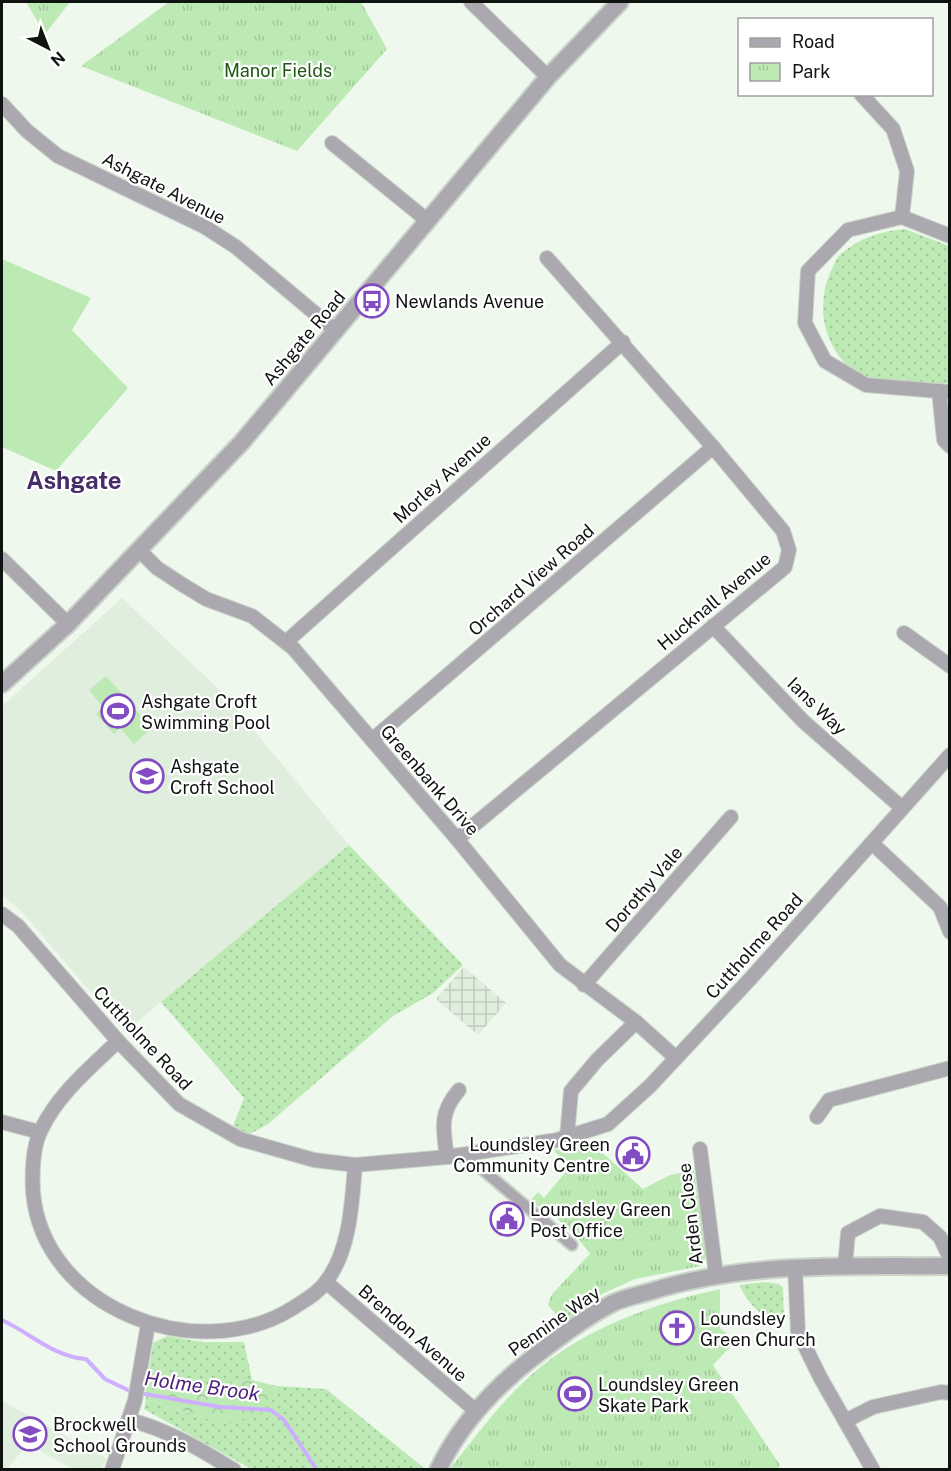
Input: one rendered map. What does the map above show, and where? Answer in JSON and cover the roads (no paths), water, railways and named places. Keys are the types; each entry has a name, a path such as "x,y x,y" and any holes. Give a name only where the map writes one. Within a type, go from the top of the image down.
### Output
{"street":[{"path":"471,2 548,77"},
{"name":"Ashgate Road","path":"2,684 68,624 242,442 548,77 620,2"},
{"path":"863,96 893,129 907,171 902,216"},
{"name":"Ashgate Avenue","path":"2,104 27,131 58,156 205,226 236,247 336,331"},
{"path":"332,143 428,220"},
{"path":"950,236 902,216 849,230 808,271 805,323 825,361 866,385 944,392 942,431 944,440 950,446"},
{"name":"Hucknall Avenue","path":"457,839 785,567 789,550 783,531 713,447 547,258"},
{"name":"Morley Avenue","path":"286,642 622,342"},
{"name":"Orchard View Road","path":"372,740 713,447"},
{"name":"Greenbank Drive","path":"139,550 157,568 183,585 206,599 252,616 286,642 457,839 560,965 636,1022 676,1058"},
{"path":"2,559 68,624"},
{"name":"Ians Way","path":"713,626 803,721 901,807"},
{"path":"904,633 950,666"},
{"name":"Cuttholme Road","path":"2,914 18,926 118,1041 179,1104 240,1139 314,1160 355,1165 447,1157 567,1137 608,1124 650,1086 950,755"},
{"name":"Dorothy Vale","path":"584,985 731,817"},
{"path":"872,843 940,906 950,932"},
{"path":"567,1137 571,1092 597,1060 636,1022"},
{"path":"118,1041 57,1101 39,1132 32,1170 34,1203 42,1232 59,1264 104,1304 148,1324 234,1332 275,1319 314,1294 326,1282 339,1256 352,1209 355,1165"},
{"path":"817,1117 829,1100 950,1068"},
{"path":"447,1157 443,1127 447,1104 459,1090"},
{"path":"2,1122 39,1132"},
{"name":"Arden Close","path":"700,1149 716,1275"},
{"path":"465,1154 572,1245"},
{"path":"845,1267 848,1233 880,1216 923,1222 940,1238 950,1258"},
{"name":"Pennine Way","path":"438,1470 476,1411 510,1376 559,1337 615,1302 716,1275 795,1267 950,1266"},
{"path":"795,1267 798,1332 873,1470"},
{"name":"Brendon Avenue","path":"326,1282 476,1411"},
{"path":"112,1470 130,1420 148,1324"},
{"path":"845,1420 873,1407 940,1392 950,1393"},
{"path":"130,1420 153,1426 188,1442 234,1470"}],"waterway":[{"name":"Holme Brook","path":"2,1320 63,1354 86,1359 105,1379 132,1392"},
{"name":"Holme Brook","path":"139,1393 220,1407 271,1410 284,1420 317,1470"}],"place":[{"name":"Newlands Avenue","path":"372,301"},
{"name":"Ashgate Croft Swimming Pool","path":"118,711"},
{"name":"Ashgate Croft School","path":"147,776"},
{"name":"Loundsley Green Community Centre","path":"633,1154"},
{"name":"Loundsley Green Post Office","path":"507,1219"},
{"name":"Loundsley Green Church","path":"677,1328"},
{"name":"Loundsley Green Skate Park","path":"575,1394"},
{"name":"Brockwell School Grounds","path":"30,1434"}],"district":[{"name":"Ashgate","path":"74,480"}],"park label":[{"name":"Manor Fields","path":"278,70"}]}
